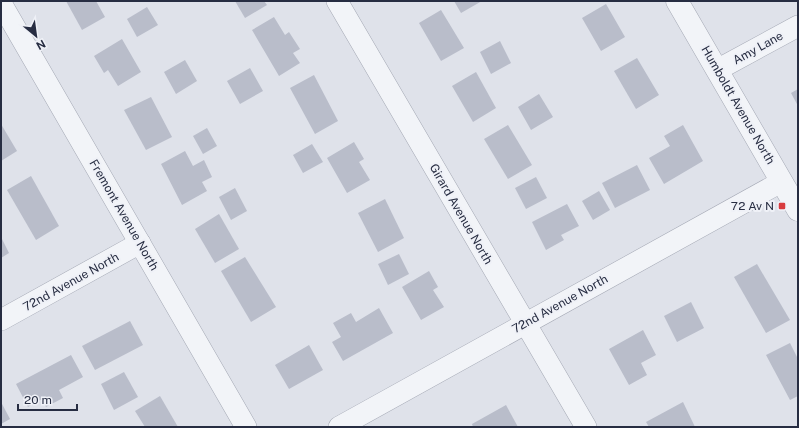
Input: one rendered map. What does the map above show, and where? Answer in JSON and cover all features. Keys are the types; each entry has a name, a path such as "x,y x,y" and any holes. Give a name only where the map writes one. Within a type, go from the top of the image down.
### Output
{"street":[{"name":"Girard Avenue North","path":"337,1 586,427"},
{"name":"Humboldt Avenue North","path":"677,1 798,210"},
{"name":"Fremont Avenue North","path":"1,3 246,427"},
{"name":"Amy Lane","path":"717,70 798,26"},
{"name":"72nd Avenue North","path":"339,427 781,182"},
{"name":"72nd Avenue North","path":"1,320 140,243"}],"building":[{"path":"66,1 96,1 105,17 82,30"},
{"path":"235,1 264,1 267,5 245,18"},
{"path":"454,1 482,1 461,13"},
{"path":"606,4 625,37 601,51 582,18"},
{"path":"147,7 158,25 137,37 127,19"},
{"path":"441,10 464,48 441,61 419,23"},
{"path":"274,17 285,35 289,32 300,49 293,53 300,63 279,76 252,30"},
{"path":"122,39 141,72 118,86 108,70 104,73 94,56"},
{"path":"500,41 511,63 491,74 480,52"},
{"path":"637,58 659,95 636,109 614,71"},
{"path":"185,60 197,81 176,94 164,72"},
{"path":"250,68 263,91 240,104 227,81"},
{"path":"476,72 496,108 473,122 452,86"},
{"path":"314,75 338,121 315,134 290,88"},
{"path":"798,89 798,106 791,93"},
{"path":"539,94 553,117 531,130 518,107"},
{"path":"151,97 172,137 146,150 124,110"},
{"path":"1,124 17,151 1,161"},
{"path":"508,125 532,165 508,179 484,139"},
{"path":"683,125 703,161 664,184 649,158 670,146 664,136"},
{"path":"207,128 217,146 203,154 193,136"},
{"path":"354,142 364,159 359,162 370,180 347,193 327,158"},
{"path":"312,144 323,162 303,173 293,155"},
{"path":"185,151 193,166 204,160 212,177 202,182 207,191 182,205 161,164"},
{"path":"637,165 650,190 615,208 602,183"},
{"path":"31,176 59,226 36,240 7,190"},
{"path":"536,177 547,198 526,209 515,188"},
{"path":"235,188 247,211 231,220 219,197"},
{"path":"599,191 610,210 593,220 582,201"},
{"path":"385,199 404,238 378,252 358,213"},
{"path":"567,204 579,226 561,235 564,240 546,250 532,222"},
{"path":"219,214 239,249 215,263 195,229"},
{"path":"1,237 9,253 1,258"},
{"path":"399,254 409,274 388,285 378,264"},
{"path":"245,257 276,307 251,322 221,271"},
{"path":"757,264 790,320 766,333 734,277"},
{"path":"429,271 438,287 433,290 444,307 421,320 402,287"},
{"path":"691,302 704,328 677,342 664,316"},
{"path":"379,308 393,333 343,361 332,342 341,337 333,323 351,313 356,322"},
{"path":"130,321 143,345 95,370 82,346"},
{"path":"643,330 656,355 641,363 647,375 629,385 609,349"},
{"path":"790,343 798,359 798,396 790,400 766,355"},
{"path":"309,345 323,370 289,389 275,365"},
{"path":"71,355 83,377 59,390 63,398 46,407 42,399 28,407 16,384"},
{"path":"124,372 138,397 114,410 101,384"},
{"path":"160,396 178,427 145,427 135,411"},
{"path":"1,402 10,419 1,424"},
{"path":"683,402 695,427 649,427 646,422"},
{"path":"506,405 518,427 473,427 472,424"}],"place":[{"name":"72 Av N","path":"782,206"}]}
